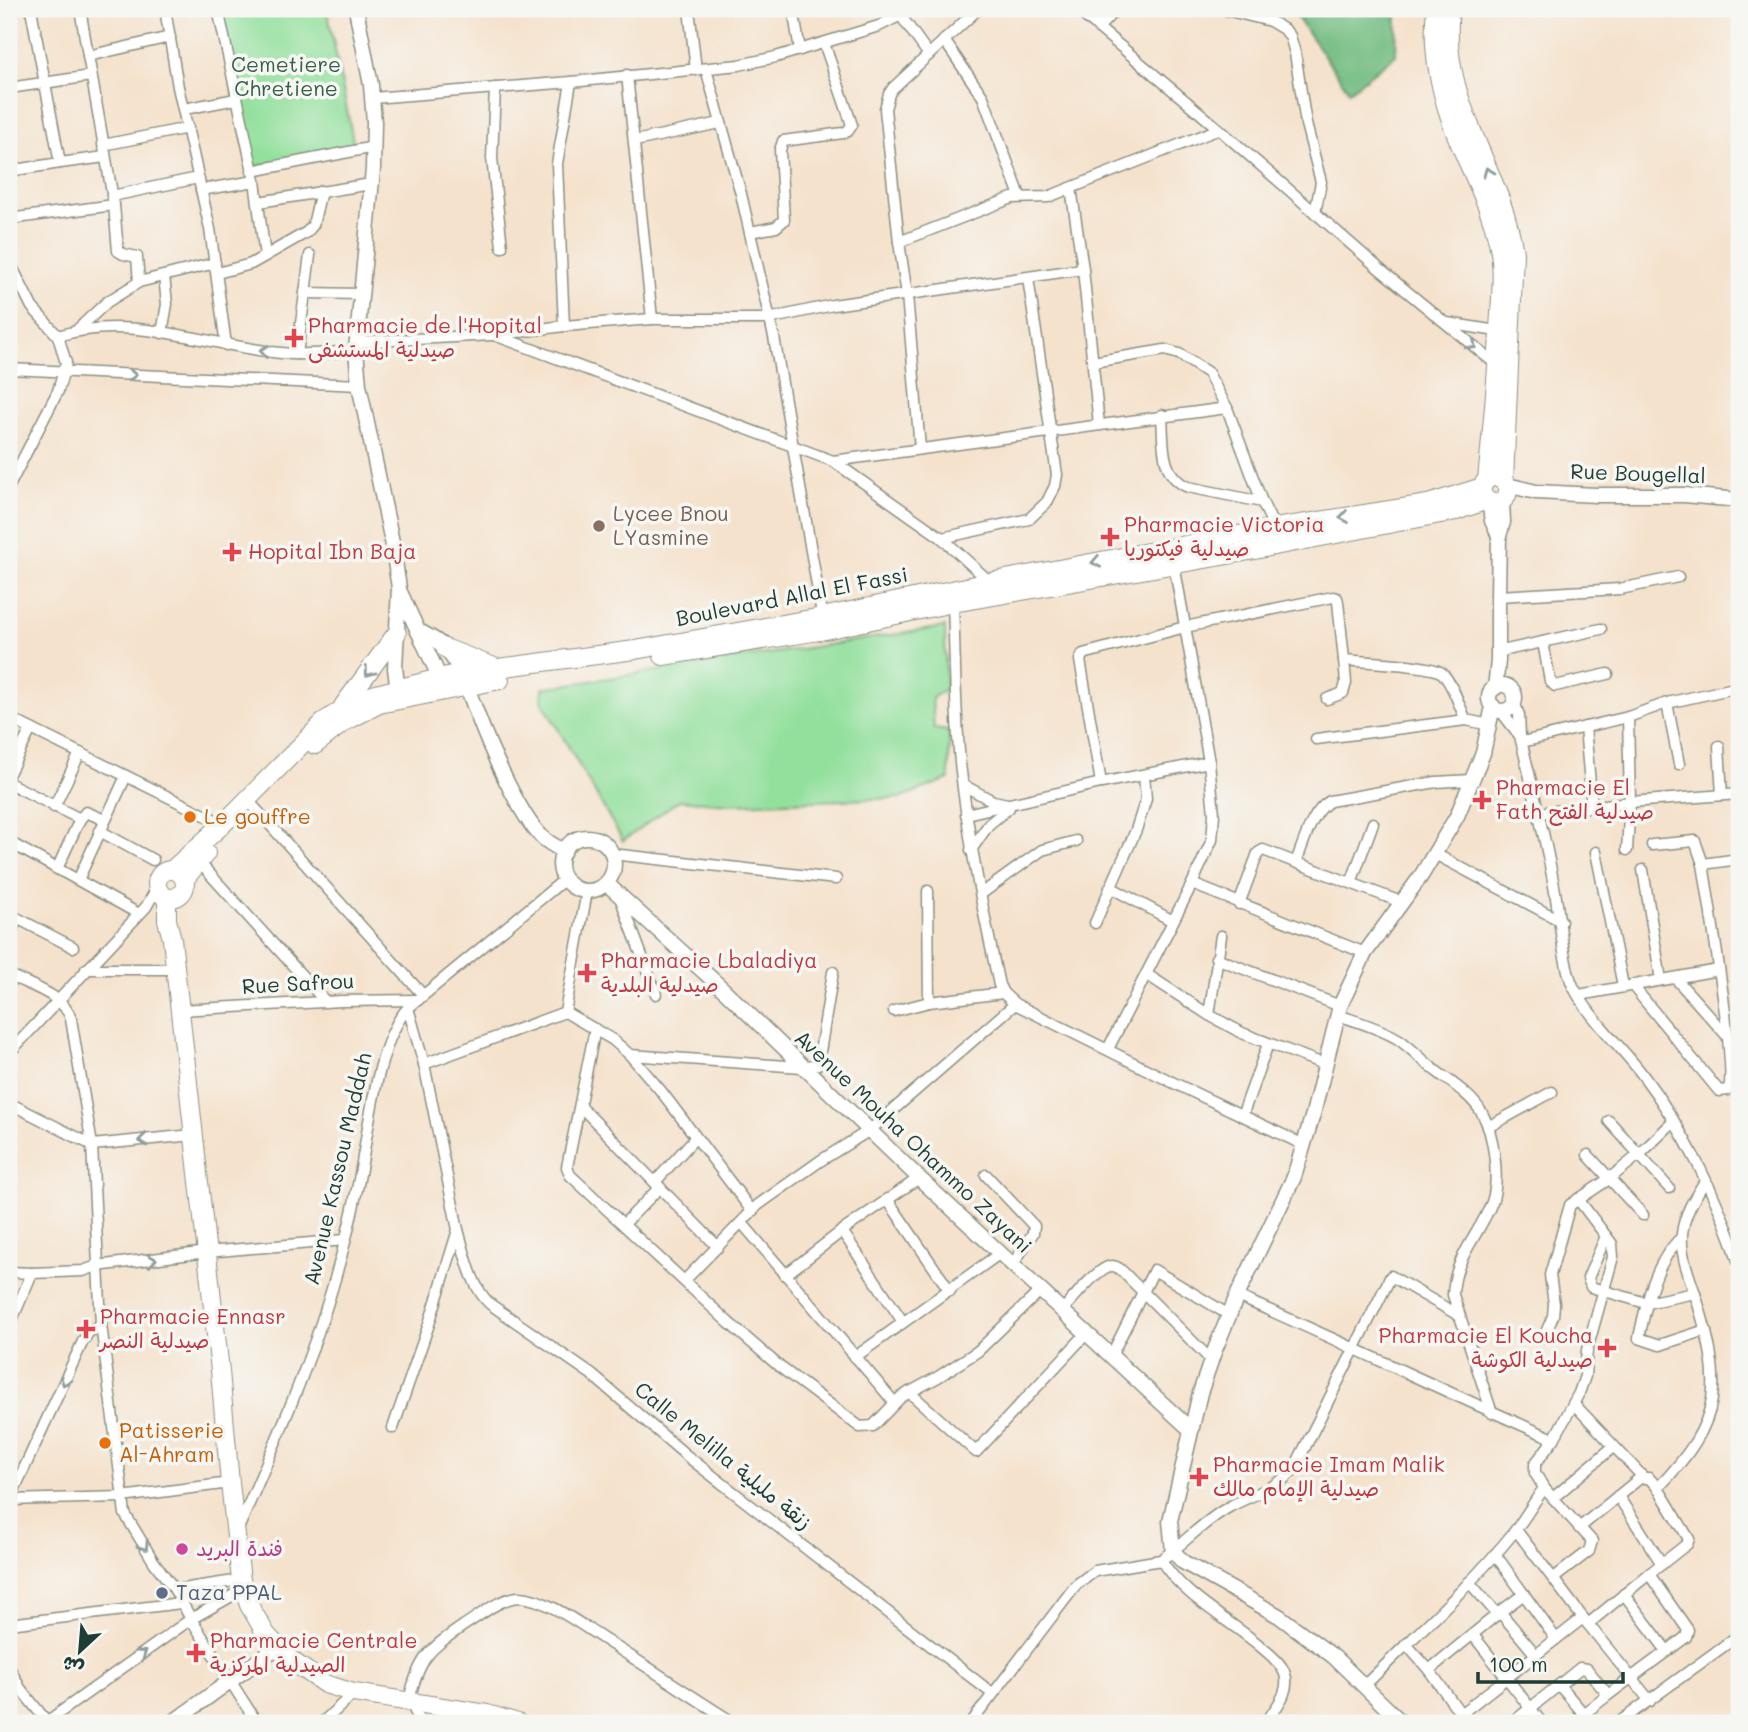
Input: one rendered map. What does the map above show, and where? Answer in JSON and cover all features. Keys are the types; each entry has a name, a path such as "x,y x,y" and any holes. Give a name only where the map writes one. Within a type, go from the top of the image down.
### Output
{"main road":[{"path":"1436,9 1434,38 1441,86 1499,245 1505,333 1498,366 1495,492"},
{"path":"1450,9 1448,41 1454,82 1493,183 1512,245 1514,263 1505,333 1495,492"},
{"name":"Boulevard Allal El Fassi","path":"170,888 223,824 320,726 340,710 365,697 398,694 463,679 718,649 824,623 997,588 1278,536 1495,492"},
{"name":"Boulevard Allal El Fassi","path":"463,679 498,668 954,603 997,588 1174,564 1278,536"},
{"path":"340,710 397,633"},
{"path":"445,648 498,668"},
{"name":"Boulevard Allal El Fassi","path":"170,888 310,749 344,723 398,694"},
{"path":"170,888 167,920 172,939 180,1010 230,1483 243,1584 257,1620 293,1663 332,1686 354,1693 487,1714 518,1723"}],"street":[{"path":"31,9 60,163"},
{"path":"80,9 113,200 118,251 137,257 139,282"},
{"path":"165,9 216,268 226,345"},
{"path":"219,9 259,202 265,256"},
{"path":"356,9 373,98 374,147 356,346 359,385 399,588 398,694"},
{"path":"689,9 701,69 720,123 750,232 794,447 824,623"},
{"path":"793,9 800,50"},
{"path":"373,98 571,82 758,62 879,26 898,13 913,9"},
{"path":"920,449 886,101 893,88 978,9"},
{"path":"1076,9 1382,271 1498,366"},
{"path":"1098,28 1116,9"},
{"path":"1222,9 1269,21 1290,37 1306,124 1321,182 1315,213"},
{"path":"898,13 929,55"},
{"path":"88,56 170,37"},
{"path":"944,40 983,97 1020,196"},
{"path":"750,232 776,227 784,220 780,150 783,141 845,132 852,125 824,43"},
{"path":"627,75 652,319"},
{"path":"9,88 91,76"},
{"path":"564,326 557,164 571,82"},
{"path":"495,88 492,158 502,247"},
{"path":"184,109 236,99"},
{"path":"635,141 720,123"},
{"path":"9,171 60,163 188,128"},
{"path":"899,243 1020,196 1043,198 1072,188 1219,129"},
{"path":"201,190 374,147"},
{"path":"9,219 113,200 198,178"},
{"path":"259,202 371,184"},
{"path":"1072,188 1099,425"},
{"path":"76,331 107,302 139,282 216,268 246,266 265,256 310,230 321,191"},
{"path":"297,354 310,255"},
{"path":"9,261 32,307 58,336 66,363 58,391 9,486"},
{"path":"58,336 76,331 128,329 297,354 356,346 652,319 768,319 833,305 1083,269"},
{"path":"162,333 167,304 163,276"},
{"path":"942,538 1029,519 1047,502 1055,486 1057,474 1028,278"},
{"path":"305,293 361,294"},
{"path":"1447,323 1505,333"},
{"path":"493,335 833,461 942,538 997,588"},
{"path":"1093,362 1165,350 1208,373 1227,408 1262,502 1278,536"},
{"path":"9,369 359,385"},
{"path":"833,461 1227,408"},
{"path":"1161,415 1167,465 1170,475 1177,482 1262,502"},
{"path":"1495,492 1492,521 1499,536 1498,657 1504,669 1502,687"},
{"name":"Rue Bougellal","path":"1495,492 1684,495 1739,500"},
{"path":"1108,1049 1212,840 1214,814 1209,762 1174,564"},
{"path":"1498,596 1620,589 1678,577"},
{"path":"399,588 443,683"},
{"path":"1101,783 1081,656 1083,654 1185,627 1337,598 1346,683 1343,694 1327,699"},
{"path":"954,603 957,721 962,785 971,849 999,985 1003,993 1015,1004 1304,1145"},
{"path":"417,629 445,648 463,679 490,745 517,798 536,830 564,851"},
{"path":"1498,657 1543,642 1601,629"},
{"path":"1543,642 1550,681 1555,686 1608,674"},
{"path":"1344,660 1439,671 1454,693 1466,720"},
{"path":"1502,687 1514,694 1519,715 1521,739 1539,813 1572,982 1578,995 1644,1076 1673,1122 1705,1181 1739,1263"},
{"path":"1502,687 1490,694 1496,708 1521,739"},
{"path":"1521,739 1628,717 1667,703 1739,687"},
{"path":"1496,708 1509,709 1514,702"},
{"path":"1667,703 1679,764"},
{"path":"1402,1723 1334,1657 1279,1616 1194,1569 1173,1551 1170,1521 1191,1430 1212,1360 1237,1296 1294,1177 1339,1010 1365,953 1435,854 1457,816 1483,753 1496,708"},
{"path":"1627,850 1630,802 1628,717"},
{"path":"9,718 223,824"},
{"path":"1316,738 1466,720 1490,725"},
{"path":"1585,727 1592,807"},
{"path":"9,773 31,729"},
{"path":"1720,746 1721,795"},
{"path":"54,807 80,753"},
{"path":"966,814 1209,762"},
{"path":"1095,923 1136,830 1146,799 1144,775"},
{"path":"78,880 126,776"},
{"path":"1296,862 1315,817 1322,806 1330,801 1436,782 1472,780"},
{"path":"9,783 80,819"},
{"path":"962,785 993,801 1014,805"},
{"path":"1539,813 1630,802 1739,794"},
{"path":"971,849 989,824 1014,805"},
{"path":"254,807 421,998"},
{"path":"57,869 80,819 88,812 102,825 153,860"},
{"path":"1351,883 1373,823"},
{"path":"585,837 602,841 612,853 614,869 606,883 599,888 587,891 576,888 565,879 561,865 564,851 577,839 585,837"},
{"path":"981,894 1042,850 1076,841"},
{"path":"1596,852 1627,985 1719,1091 1726,1091 1731,1086 1728,1037 1703,864 1695,841 1652,845"},
{"path":"10,847 142,910"},
{"path":"1239,904 1259,850 1401,902"},
{"path":"612,853 836,879"},
{"path":"1435,854 1561,922"},
{"path":"1703,864 1739,859"},
{"path":"198,861 325,1002"},
{"path":"1643,870 1661,980"},
{"name":"Avenue Kassou Maddah","path":"237,1531 292,1402 333,1284 358,1189 384,1053 393,1028 408,1008 565,879"},
{"name":"Avenue Mouha Ohammo Zayani","path":"606,883 725,991 999,1254 1191,1430"},
{"path":"1192,884 1365,953"},
{"path":"1110,887 1173,920"},
{"path":"11,1046 142,910 170,888"},
{"path":"565,1012 587,891"},
{"path":"928,891 929,1002"},
{"path":"620,897 656,993"},
{"path":"9,936 13,916 73,947"},
{"path":"1209,1015 1221,936"},
{"path":"1216,958 1339,1010 1398,1040 1471,1098 1482,1112 1488,1126 1495,1164 1495,1187 1492,1202 1453,1278 1453,1295 1492,1413"},
{"path":"86,969 175,969"},
{"path":"1578,995 1718,970"},
{"path":"630,1055 802,1067 818,1064 833,972"},
{"path":"1146,974 1209,1015 1268,1044 1326,1065"},
{"path":"9,975 58,1000 71,1019 92,1145 101,1324 125,1514 257,1723"},
{"path":"1676,979 1728,1037"},
{"path":"894,1012 929,1002 1003,993"},
{"name":"Rue Safrou","path":"180,1010 421,998"},
{"path":"685,1280 752,1211 820,1161 870,1130 1015,1004"},
{"name":"Calle Melilla زنقة مليلية","path":"408,1008 424,1064 458,1230 472,1275 482,1295 490,1304 591,1374 687,1456 993,1694"},
{"path":"424,1064 565,1012 613,1040 630,1055 661,1091 752,1211"},
{"path":"1726,1021 1739,1020"},
{"path":"595,1029 568,1171 729,1323 780,1367 860,1427 873,1426 894,1402 978,1351 1040,1292"},
{"path":"1242,1116 1268,1044"},
{"path":"1488,1126 1552,1092"},
{"path":"9,1103 92,1145 193,1135"},
{"path":"580,1105 718,1247"},
{"path":"1609,1121 1669,1188"},
{"path":"1544,1337 1554,1304 1550,1275 1570,1205 1609,1179 1673,1122"},
{"path":"624,1224 695,1138"},
{"path":"1588,1155 1643,1215"},
{"path":"986,1175 1034,1226 1033,1233 1012,1266"},
{"path":"785,1275 842,1231 919,1178"},
{"path":"1658,1488 1683,1462 1710,1410 1715,1385 1715,1370 1685,1261 1682,1237 1686,1216 1705,1181"},
{"path":"887,1199 950,1291"},
{"path":"1554,1578 1591,1547 1592,1541 1544,1488 1535,1473 1535,1464 1554,1439 1574,1404 1585,1376 1587,1350 1614,1256 1614,1249 1606,1236 1578,1199"},
{"path":"742,1223 894,1402"},
{"path":"393,1428 458,1230"},
{"path":"842,1231 903,1322"},
{"path":"1606,1236 1588,1278 1591,1287 1646,1303 1695,1293"},
{"path":"1682,1237 1669,1250 1646,1303 1639,1338 1660,1345 1706,1330"},
{"path":"9,1272 83,1271 97,1266 207,1252 345,1240"},
{"path":"855,1357 999,1254"},
{"path":"1062,1311 1108,1266 1119,1268 1212,1360"},
{"path":"1111,1356 1153,1271 1156,1270 1229,1315"},
{"path":"9,1327 32,1273"},
{"path":"971,1723 1076,1585 1087,1575 1106,1568 1161,1560 1194,1531 1228,1507 1282,1482 1288,1476 1302,1456 1391,1276 1458,1315"},
{"path":"1237,1296 1554,1439"},
{"path":"9,1491 15,1489 20,1479 83,1341 88,1333 101,1324"},
{"path":"909,1392 976,1452 1086,1334"},
{"path":"1406,1644 1429,1670 1456,1720 1556,1639 1624,1594 1687,1544 1689,1539 1658,1488 1613,1447 1574,1404"},
{"path":"1553,1498 1613,1447"},
{"path":"1579,1528 1643,1477"},
{"path":"9,1500 122,1497 230,1483"},
{"path":"1364,1686 1495,1554 1516,1530 1544,1488"},
{"path":"1618,1496 1662,1564"},
{"path":"1516,1530 1650,1701"},
{"path":"1495,1554 1556,1639"},
{"path":"1161,1560 1170,1576 1254,1641 1275,1659 1285,1674 1282,1700 1266,1723"},
{"path":"1559,1685 1588,1719 1608,1695 1686,1637 1687,1627 1649,1574"},
{"path":"1469,1582 1536,1655"},
{"path":"175,1590 243,1584"},
{"path":"9,1667 20,1688 47,1723 243,1584"},
{"path":"1429,1670 1524,1594"},
{"path":"1624,1594 1667,1651"},
{"path":"421,1723 409,1700 422,1660 438,1644 505,1602 520,1597 539,1601 572,1619 734,1723"},
{"path":"9,1625 181,1603"},
{"path":"1473,1634 1542,1723"},
{"path":"1618,1723 1739,1634"},
{"path":"172,1723 277,1647"},
{"path":"1513,1723 1584,1668 1608,1695"},
{"path":"322,1723 354,1693"}],"green space":[{"name":"Cemetiere Chretiene","path":"217,9 327,9 354,146 249,168"},
{"path":"1291,9 1397,9 1396,55 1349,91"},
{"path":"945,627 946,689 932,698 934,729 949,731 949,779 900,798 730,804 679,800 623,841 542,701 543,688"}],"place":[{"name":"Pharmacie de l'Hopital صيدلية المستشفى","path":"294,338"},
{"name":"Lycee Bnou LYasmine","path":"599,526"},
{"name":"Pharmacie Victoria صيدلية فيكتوريا","path":"1110,537"},
{"name":"Hopital Ibn Baja","path":"232,552"},
{"name":"Pharmacie El Fath صيدلية الفتح","path":"1482,800"},
{"name":"Le gouffre","path":"190,817"},
{"name":"Pharmacie Lbaladiya صيدلية البلدية","path":"587,973"},
{"name":"Pharmacie Ennasr صيدلية النصر","path":"86,1329"},
{"name":"Pharmacie El Koucha صيدلية الكوشة","path":"1607,1348"},
{"name":"Patisserie Al-Ahram","path":"105,1443"},
{"name":"Pharmacie Imam Malik صيدلية الإمام مالك","path":"1199,1477"},
{"name":"فندة البريد","path":"182,1549"},
{"name":"Taza PPAL","path":"162,1593"},
{"name":"Pharmacie Centrale الصيدلية المركزية","path":"196,1653"}]}
